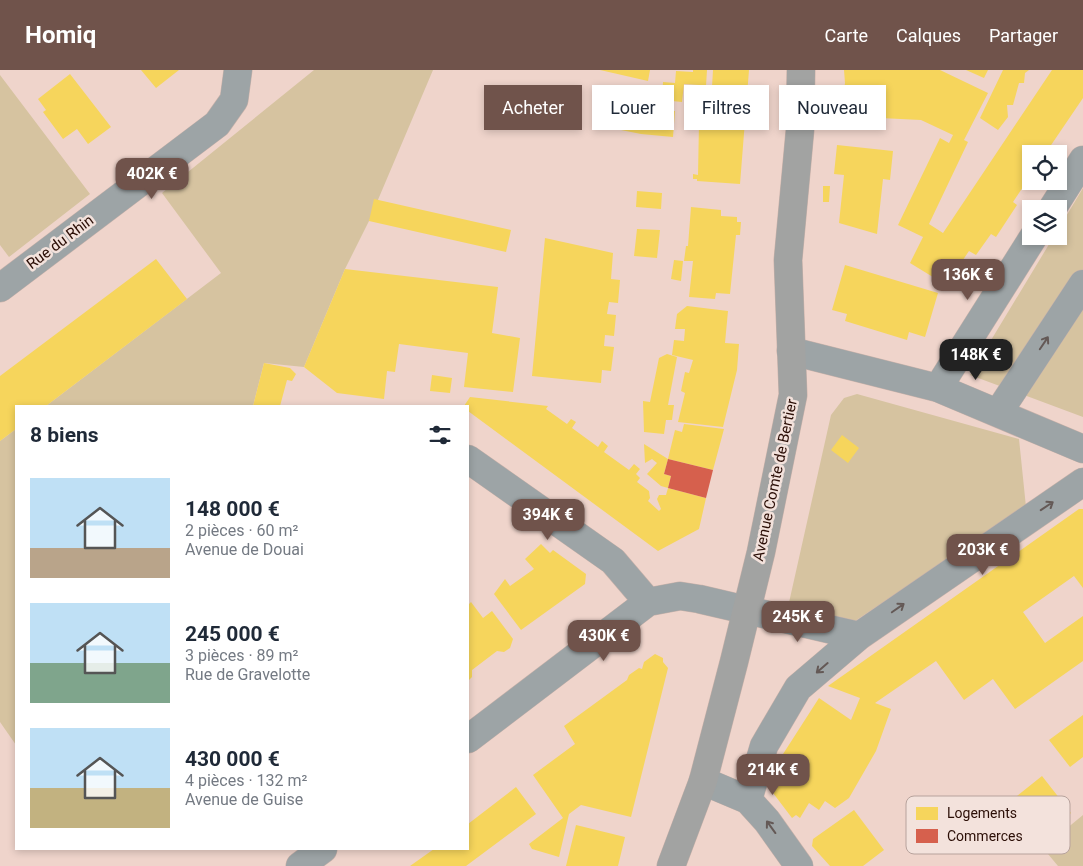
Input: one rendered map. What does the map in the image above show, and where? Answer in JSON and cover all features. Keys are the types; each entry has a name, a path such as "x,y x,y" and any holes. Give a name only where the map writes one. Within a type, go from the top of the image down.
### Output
{"main road":[{"name":"Avenue Comte de Bertier","path":"671,866 703,781 748,609 793,395 788,260 800,130 801,70"}],"street":[{"name":"Rue du Rhin","path":"0,288 217,124 234,100 238,70"},
{"path":"1058,200 1083,160"},
{"path":"938,388 1028,245"},
{"path":"998,413 1083,284"},
{"path":"791,351 938,388 1083,449"},
{"path":"469,460 613,561 648,602"},
{"path":"748,800 764,746 798,688 859,636 1083,482"},
{"path":"469,738 648,602 680,596 748,609 859,636"},
{"path":"703,781 748,800 767,821 799,866"},
{"path":"300,866 322,850"}],"shaded area":[{"path":"314,70 433,70 304,367 264,363 253,405 47,405 221,273 162,193"},
{"path":"0,75 90,194 9,257 0,245"},
{"path":"1083,188 1083,417 970,375 1049,245 1067,245 1067,215"},
{"path":"857,394 1019,439 1026,507 855,621 788,607 831,415 844,398"},
{"path":"15,430 15,744 0,722 0,441"},
{"path":"1083,815 1083,866 1058,866 1048,854 1070,854 1070,826"}],"building: Logements":[{"path":"141,70 179,70 156,88"},
{"path":"600,70 650,70 648,81"},
{"path":"693,70 707,70 706,85 684,84 682,102 674,101 674,85 663,85 663,82 675,83 676,71 693,72"},
{"path":"713,70 749,70 748,85 712,85"},
{"path":"844,70 940,70 988,93 964,140 968,142 929,224 943,233 1052,70 1083,70 1083,98 1051,145 1022,145 1022,188 1013,202 1017,205 996,237 991,234 976,255 969,251 946,285 910,263 923,237 898,225 940,138 949,143 953,135 921,120 886,118 886,85 845,85"},
{"path":"966,70 988,70 984,78"},
{"path":"1003,70 1029,70 1025,73 1024,83 1019,83 1013,105 1007,105 1008,117 998,130 980,118"},
{"path":"70,74 111,127 88,144 77,129 63,139 43,112 46,110 38,99"},
{"path":"621,130 674,130 673,137"},
{"path":"699,130 744,130 740,184 697,181 697,179 693,179 693,174 698,175"},
{"path":"837,145 893,151 890,180 883,179 877,234 839,223 844,175 834,174"},
{"path":"823,186 830,186 829,202 823,202"},
{"path":"637,191 662,193 661,209 636,207"},
{"path":"374,199 511,230 506,252 369,221"},
{"path":"691,207 721,210 721,216 737,217 737,222 741,222 740,235 736,235 730,294 716,293 715,299 689,297 693,261 684,261 686,246 688,246"},
{"path":"637,229 660,230 657,258 634,256"},
{"path":"545,238 613,253 611,279 620,280 618,303 609,302 607,314 616,315 614,336 605,335 604,346 614,347 611,371 602,370 601,383 532,376"},
{"path":"156,259 187,299 47,405 15,405 15,430 0,441 0,376"},
{"path":"674,260 683,261 681,281 671,279"},
{"path":"845,265 938,293 925,337 909,332 907,340 845,321 847,314 832,310"},
{"path":"345,269 498,287 492,333 520,338 513,392 464,387 468,353 399,344 395,372 387,371 384,399 337,393 304,367"},
{"path":"687,306 728,311 725,343 739,344 737,370 723,427 678,422 685,393 681,391 685,372 689,373 693,360 672,355 674,340 684,341 685,329 675,329 677,314"},
{"path":"667,354 677,357 668,405 674,405 672,420 666,420 664,434 644,432 643,401 650,402 659,358"},
{"path":"264,363 290,368 296,374 292,381 287,380 280,405 253,405"},
{"path":"432,375 452,378 450,393 430,391"},
{"path":"470,397 548,406 546,409 567,424 571,419 576,422 572,428 598,447 602,441 608,446 604,452 629,470 634,464 640,469 636,474 640,478 637,482 649,491 650,498 648,501 659,511 661,509 657,499 659,495 666,495 668,488 706,498 699,529 658,551 469,412 469,405 465,405"},
{"path":"684,424 724,429 713,470 668,459 675,430 682,432"},
{"path":"842,435 859,448 848,463 831,450"},
{"path":"644,444 668,459 664,474 671,476 668,488 661,486 647,474 657,463 652,459 645,463"},
{"path":"1079,509 1083,509 1083,588 1074,576 1023,612 1045,643 1083,616 1083,661 1015,709 993,679 964,700 936,661 875,703 891,709 876,751 849,798 835,808 825,801 819,810 809,803 800,818 796,815 792,818 767,785 767,779 819,698 851,720 860,698 828,686"},
{"path":"541,544 550,553 553,550 586,574 585,584 521,630 494,594 505,579 510,586 534,569 525,559"},
{"path":"471,602 483,618 492,611 513,639 510,648 504,652 497,651 472,670 472,677 469,680 469,604"},
{"path":"655,654 663,658 663,662 668,668 631,817 581,805 569,814 559,857 532,849 529,844 563,818 533,775 575,744 564,726 627,680 629,675 639,668 642,669 644,662"},
{"path":"1083,715 1083,757 1070,767 1049,740"},
{"path":"1042,776 1058,796 1017,796"},
{"path":"516,787 536,814 466,866 410,866 433,850 469,850 469,823"},
{"path":"854,810 884,850 863,866 830,866 812,846 813,839"},
{"path":"576,825 625,837 618,866 566,866"}],"building: Commerces":[{"path":"668,459 713,470 706,498 668,488 671,476 664,474"}]}
